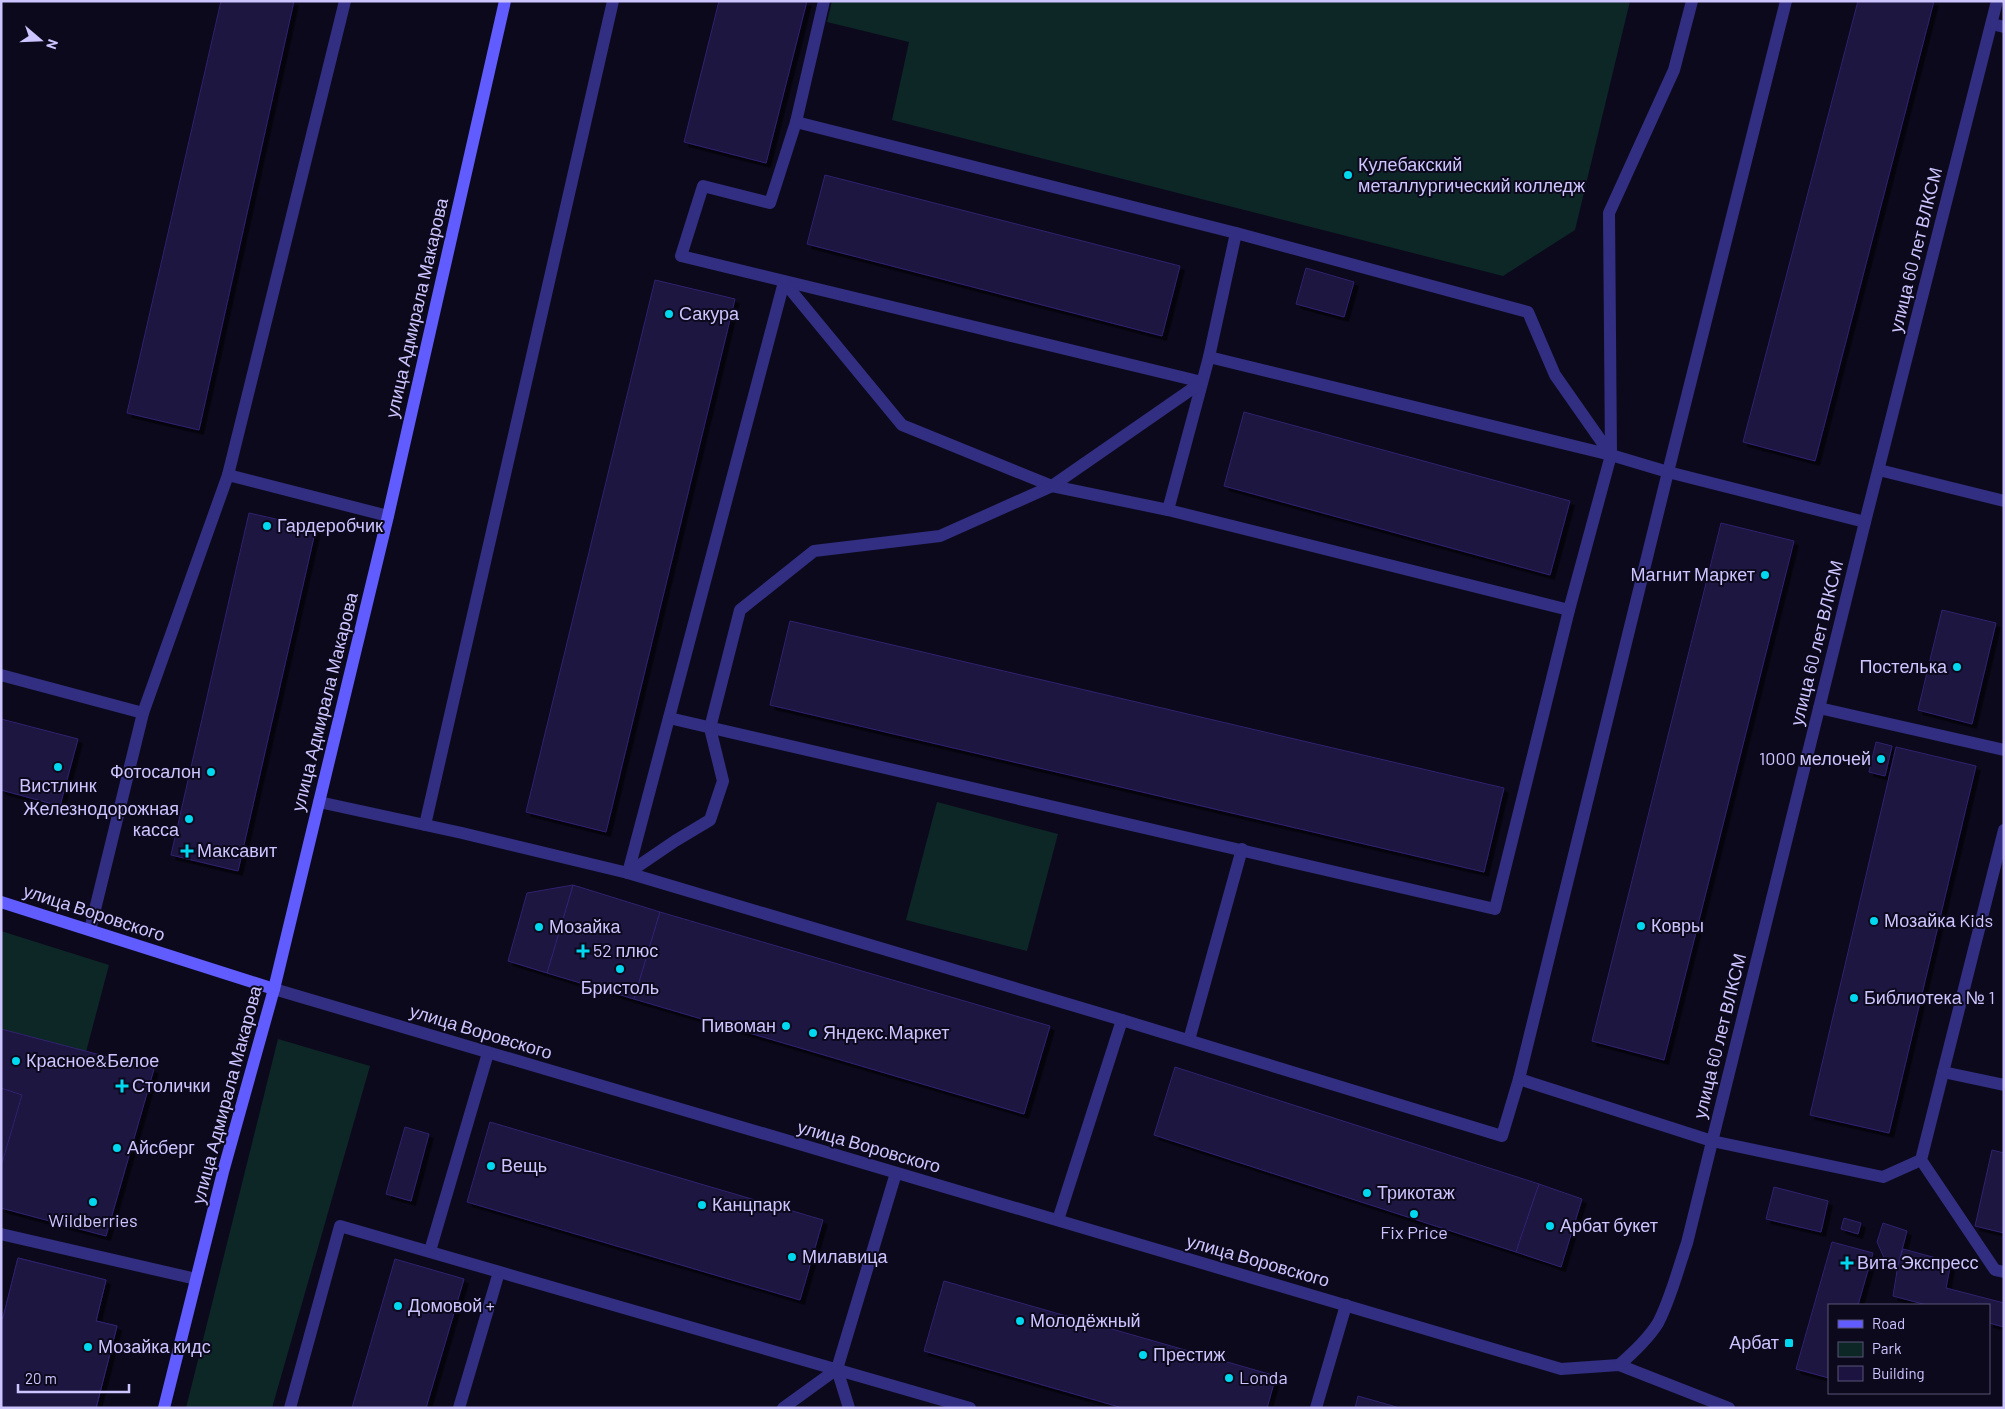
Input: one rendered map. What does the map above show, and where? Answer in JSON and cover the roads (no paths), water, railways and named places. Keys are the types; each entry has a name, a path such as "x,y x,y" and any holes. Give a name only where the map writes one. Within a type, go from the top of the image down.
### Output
{"street":[{"path":"90,930 143,713 228,476 345,1"},
{"name":"улица Адмирала Макарова","path":"164,1408 223,1172 274,989 388,516 505,1"},
{"path":"425,825 613,1"},
{"path":"824,1 796,122 770,203 703,186 681,256 1202,382"},
{"path":"669,718 1495,909 1569,610 1611,455 1609,213 1674,70 1692,1"},
{"path":"319,802 628,873 1189,1040 1502,1136 1519,1079 1786,1"},
{"name":"улица 60 лет ВЛКСМ","path":"1619,1365 1638,1348 1657,1323 1669,1296 1687,1243 1865,522 1998,25 1997,1"},
{"path":"796,122 1236,233 1528,312 1555,375 1611,455"},
{"path":"1168,510 1209,357 1236,233"},
{"path":"628,873 784,282"},
{"path":"784,282 902,425 1052,486 1168,510 1569,610"},
{"path":"1209,357 1611,455 1668,472 1865,522"},
{"path":"628,873 710,820 723,781 710,728 740,610 814,551 940,536 1052,486 1202,382"},
{"path":"1879,470 2004,501"},
{"path":"228,476 388,516"},
{"path":"1,675 143,713"},
{"path":"1819,708 2004,750"},
{"path":"2004,830 1921,1160 1995,1270 2004,1272"},
{"path":"1189,1040 1242,849"},
{"name":"улица Воровского","path":"1,902 274,989 488,1053 1561,1368 1619,1365 1729,1408"},
{"path":"1058,1220 1122,1020"},
{"path":"430,1251 488,1053"},
{"path":"1943,1072 2004,1085"},
{"path":"1519,1079 1712,1141 1883,1177 1921,1160"},
{"path":"849,1408 837,1369 896,1173"},
{"path":"290,1408 340,1226 970,1408"},
{"path":"1,1234 196,1280"},
{"path":"459,1408 499,1272"},
{"path":"1316,1408 1346,1305"},
{"path":"783,1408 837,1369"}],"place":[{"name":"Кулебакский металлургический колледж","path":"1348,175"},
{"name":"Сакура","path":"669,314"},
{"name":"Гардеробчик","path":"267,526"},
{"name":"Магнит Маркет","path":"1765,575"},
{"name":"Постелька","path":"1957,667"},
{"name":"1000 мелочей","path":"1881,759"},
{"name":"Вистлинк","path":"58,767"},
{"name":"Фотосалон","path":"211,772"},
{"name":"Железнодорожная касса","path":"189,819"},
{"name":"Максавит","path":"187,851"},
{"name":"Мозайка Kids","path":"1874,921"},
{"name":"Ковры","path":"1641,926"},
{"name":"Мозайка","path":"539,927"},
{"name":"52 плюс","path":"583,951"},
{"name":"Бристоль","path":"620,969"},
{"name":"Библиотека № 1","path":"1854,998"},
{"name":"Пивоман","path":"786,1026"},
{"name":"Яндекс.Маркет","path":"813,1033"},
{"name":"Красное&Белое","path":"16,1061"},
{"name":"Столички","path":"122,1086"},
{"name":"Айсберг","path":"117,1148"},
{"name":"Вещь","path":"491,1166"},
{"name":"Трикотаж","path":"1367,1193"},
{"name":"Wildberries","path":"93,1202"},
{"name":"Канцпарк","path":"702,1205"},
{"name":"Fix Price","path":"1414,1214"},
{"name":"Арбат букет","path":"1550,1226"},
{"name":"Милавица","path":"792,1257"},
{"name":"Вита Экспресс","path":"1847,1263"},
{"name":"Домовой +","path":"398,1306"},
{"name":"Молодёжный","path":"1020,1321"},
{"name":"Арбат","path":"1789,1343"},
{"name":"Мозайка кидс","path":"88,1347"},
{"name":"Престиж","path":"1143,1355"},
{"name":"Londa","path":"1229,1378"}]}
